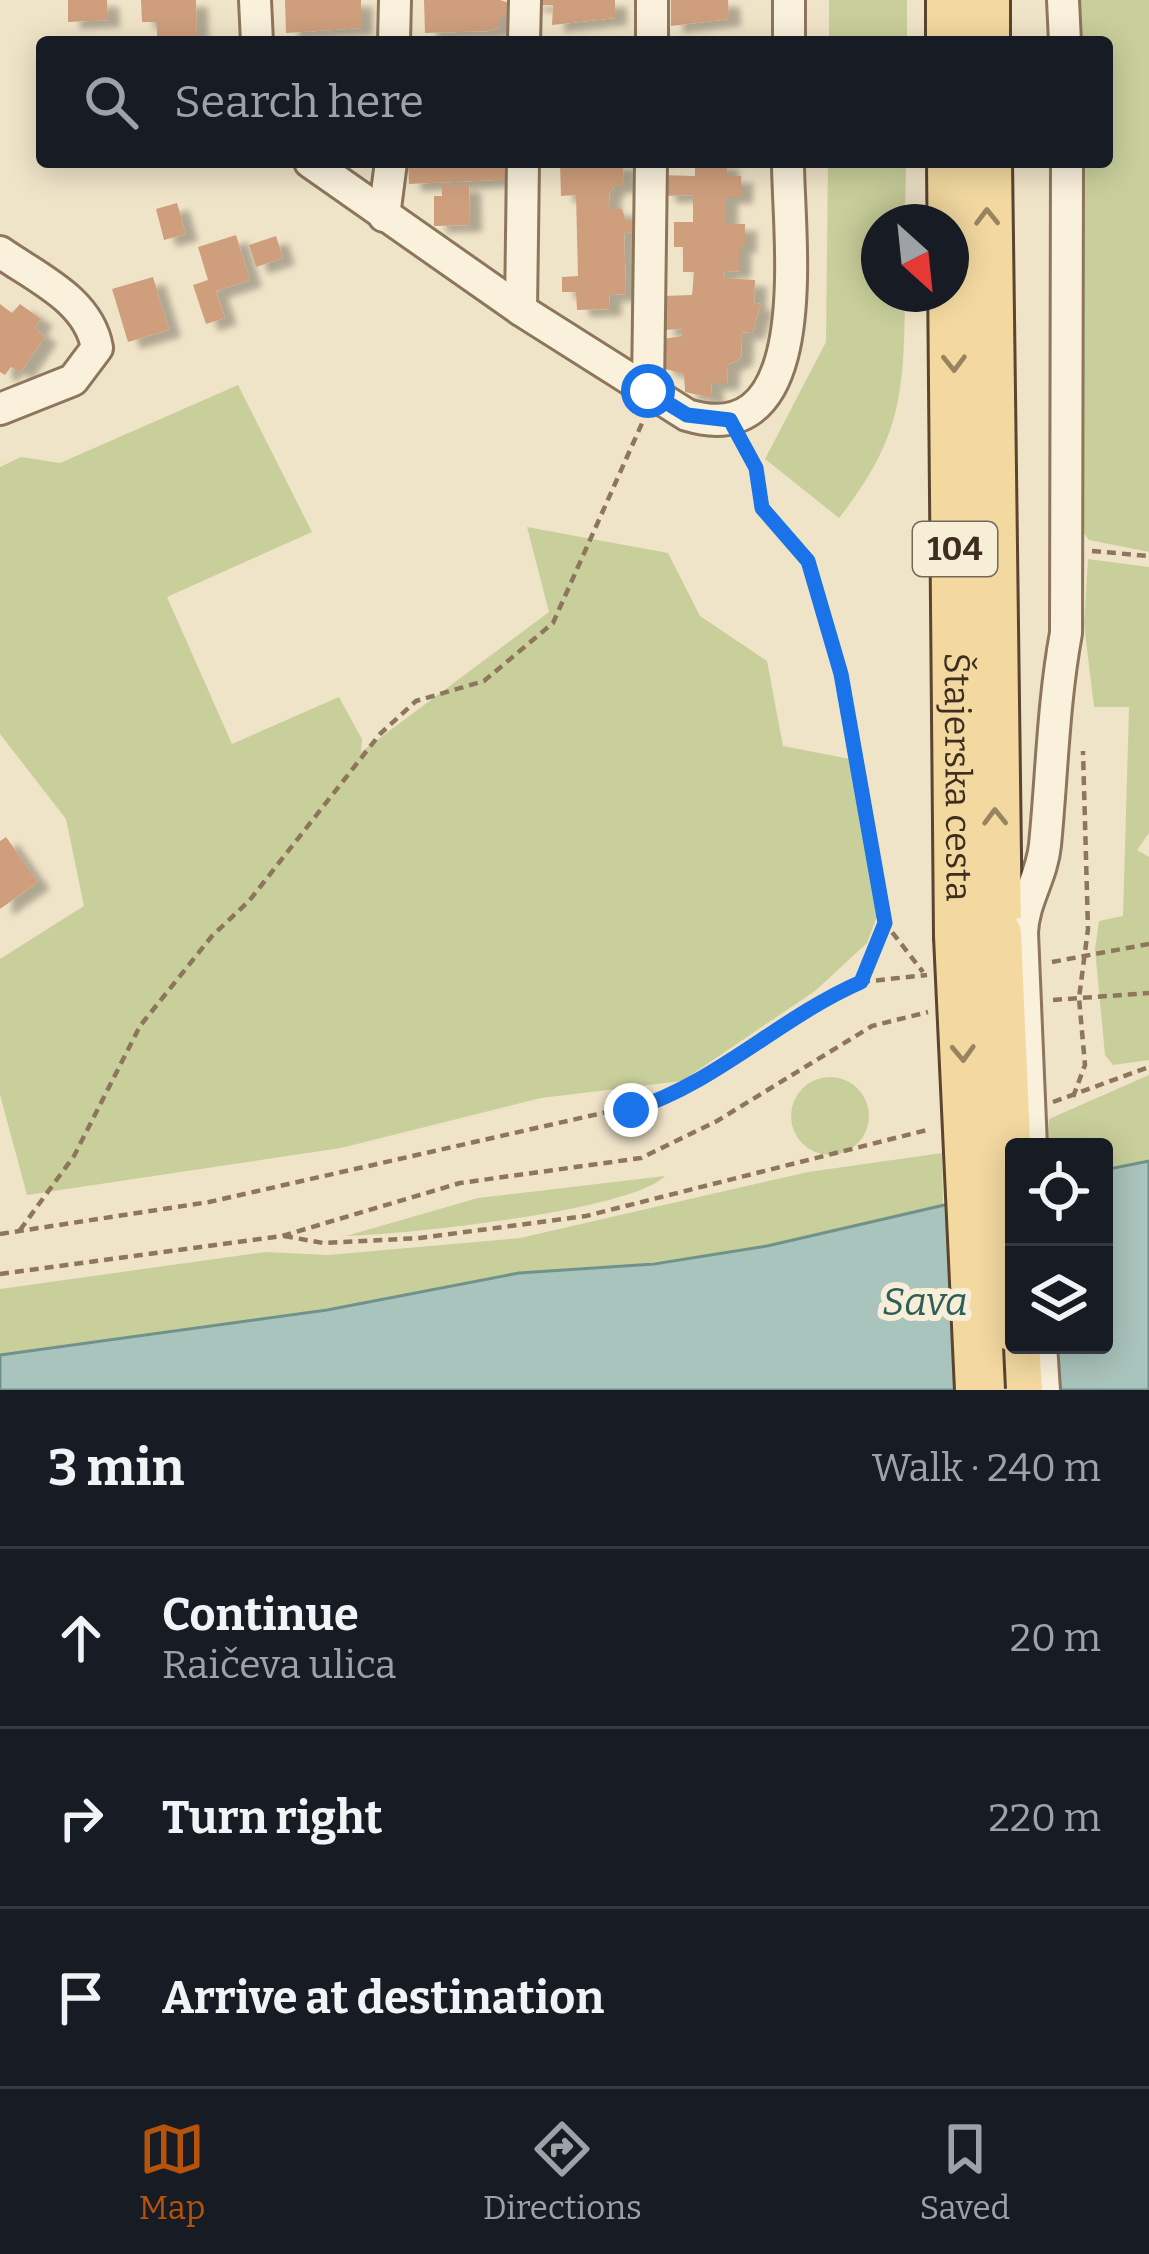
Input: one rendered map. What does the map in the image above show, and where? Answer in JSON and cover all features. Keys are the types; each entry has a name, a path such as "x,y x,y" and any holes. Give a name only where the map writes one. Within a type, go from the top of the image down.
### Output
{"main road":[{"path":"950,0 951,36"},
{"path":"985,0 985,36"},
{"name":"Štajerska cesta","path":"952,168 1010,1246"},
{"name":"Štajerska cesta","path":"980,1390 993,934 987,168"},
{"path":"1016,1354 1018,1390"}],"street":[{"path":"255,0 256,36"},
{"path":"394,36 395,0"},
{"path":"524,36 525,0"},
{"path":"652,0 652,36"},
{"path":"789,0 789,36"},
{"path":"1063,0 1065,36"},
{"path":"318,168 521,310 687,415 730,420 748,411 773,384 788,350 788,168"},
{"path":"384,216 390,168"},
{"path":"521,310 523,168"},
{"path":"648,391 651,168"},
{"path":"1029,1138 993,934 1023,907 1045,850 1069,546 1067,168"},
{"path":"0,252 74,303 94,328 98,348 73,380 0,410"},
{"path":"1042,1354 1044,1390"}],"path":[{"path":"20,1231 74,1156 140,1026 212,936 249,901 380,734 416,701 484,681 553,623 648,412 648,391"},
{"path":"730,420 756,468 762,508 796,542 820,598 863,782 885,923 934,993"},
{"path":"1069,546 1149,556"},
{"path":"1072,1098 1085,1065 1079,998 1084,959 1082,742"},
{"path":"0,1234 209,1202 670,1098 861,982 885,923"},
{"path":"1084,959 1149,944"},
{"path":"1038,1002 1149,993"},
{"path":"0,1274 282,1236 460,1183 661,1151 858,1034 934,1011"},
{"path":"1052,1102 1149,1066"},
{"path":"282,1236 323,1243 402,1240 586,1216 950,1125"}],"green space":[{"path":"829,0 907,0 907,36 829,36"},
{"path":"1078,0 1149,0 1149,552 1089,540 1080,528 1079,168 1113,168 1113,36 1080,36"},
{"path":"828,168 906,168 905,204 861,204 861,312 904,312 900,387 876,463 839,518 765,459 826,342"},
{"path":"238,385 312,532 167,597 232,744 339,697 362,739 361,752 549,612 527,527 668,553 700,616 767,661 783,746 850,759 881,905 867,943 815,991 682,1081 541,1098 341,1148 27,1195 0,1095 0,959 84,906 66,819 0,734 0,467 21,457 60,463"},
{"path":"1088,559 1149,567 1149,833 1137,850 1149,857 1149,1060 1113,1065 1105,1055 1095,949 1099,921 1123,916 1129,707 1094,707 1084,624"},
{"path":"1149,1075 1149,1161 1113,1168 1113,1138 1048,1138 1049,1119"},
{"path":"830,1077 857,1089 869,1116 857,1143 830,1155 803,1143 791,1116 803,1089"},
{"path":"942,1153 943,1207 767,1246 0,1355 0,1289 265,1252 328,1255 520,1238 808,1172"},
{"path":"665,1176 644,1189 564,1210 463,1226 346,1236 478,1198"}],"water":[{"name":"Sava","path":"1149,1161 1149,1390 0,1390 0,1355 327,1310 519,1273 654,1264 767,1246 1005,1191 1005,1354 1113,1354 1113,1168"}],"building":[{"path":"68,0 107,0 108,20 68,22"},
{"path":"141,0 196,0 197,36 157,36 157,22 142,22"},
{"path":"285,0 361,0 361,28 286,33"},
{"path":"424,0 500,0 512,4 512,17 500,17 500,28 488,31 425,33"},
{"path":"531,0 615,0 615,18 552,25 553,5 531,5"},
{"path":"671,0 728,0 729,19 671,26"},
{"path":"408,168 512,168 513,179 409,184"},
{"path":"560,168 623,168 624,186 614,186 609,194 610,209 622,209 626,221 638,221 638,232 624,233 626,294 609,295 610,309 577,310 576,292 562,292 562,277 578,276 576,195 561,196"},
{"path":"695,168 727,168 727,176 741,176 741,197 726,197 726,224 745,224 745,246 739,246 739,271 724,272 725,278 755,280 754,303 761,304 752,333 742,332 741,358 728,365 727,383 711,383 712,398 685,392 684,374 662,368 663,339 682,336 682,329 662,330 662,296 692,295 694,272 683,272 683,247 674,247 674,222 693,222 693,195 664,196 661,175 695,176"},
{"path":"442,185 469,185 470,225 434,226 434,196 442,196"},
{"path":"177,203 186,234 164,240 156,209"},
{"path":"236,235 250,280 216,291 225,318 206,324 193,285 208,280 198,247"},
{"path":"276,236 283,258 256,267 249,245"},
{"path":"153,277 169,330 128,342 112,289"},
{"path":"0,304 12,313 20,304 41,319 35,328 45,337 21,372 11,367 5,375 0,372"},
{"path":"6,837 38,882 0,909 0,841"}],"route":[{"path":"631,1110 698,1084 818,1004 861,982 885,923 841,674 808,561 762,508 756,468 730,420 718,423 687,415 648,391"}]}
